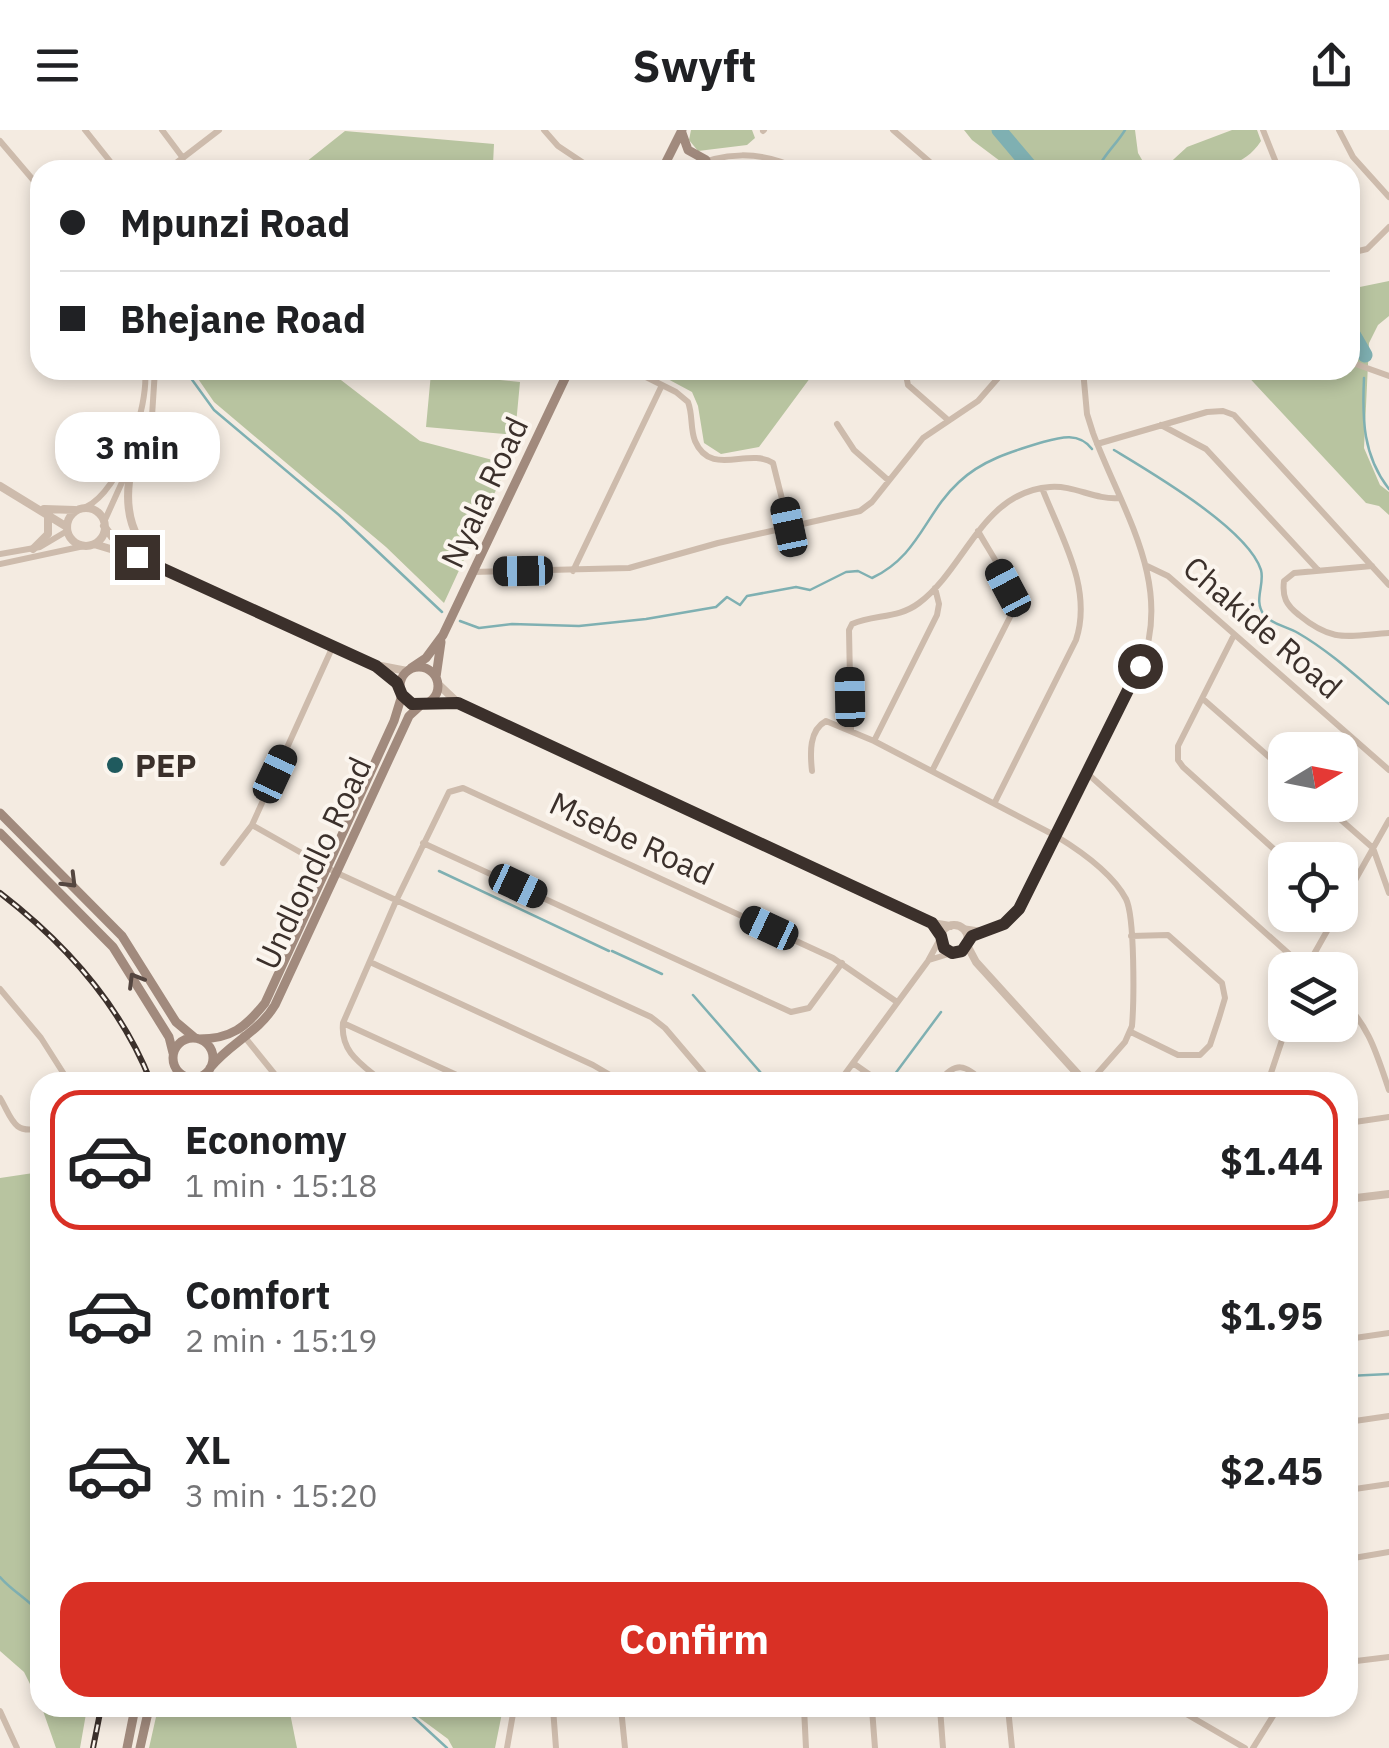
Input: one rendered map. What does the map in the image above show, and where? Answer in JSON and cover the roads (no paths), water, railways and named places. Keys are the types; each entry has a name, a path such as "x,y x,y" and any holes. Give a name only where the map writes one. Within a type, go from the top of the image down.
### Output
{"main road":[{"path":"682,130 688,150 706,160"},
{"path":"667,160 682,130"},
{"name":"Nyala Road","path":"409,669 426,658 443,635 563,380"},
{"name":"Nyala Road","path":"437,681 443,635"},
{"path":"426,668 437,681 435,696 425,703 408,702 401,692 401,680 409,669 426,668"},
{"name":"Undlondlo Road","path":"210,1072 265,1003 394,721 401,692"},
{"name":"Undlondlo Road","path":"243,1034 258,1029 275,1006 409,716 425,703"},
{"path":"0,812 122,936 176,1022 211,1051 209,1072"},
{"path":"0,833 113,947 169,1036 179,1072"},
{"path":"173,1053 181,1042 243,1034"},
{"path":"127,1748 134,1717"},
{"path":"140,1748 146,1717"}],"street":[{"path":"85,130 109,160"},
{"path":"162,130 183,158"},
{"path":"180,160 219,130"},
{"path":"544,130 558,146 579,160"},
{"path":"892,130 926,160"},
{"path":"1263,130 1274,160"},
{"path":"1338,130 1356,160"},
{"path":"0,141 30,176"},
{"path":"706,160 751,155 776,160"},
{"path":"1360,165 1389,197"},
{"path":"1360,251 1368,249 1389,227"},
{"path":"1360,366 1389,376"},
{"path":"86,508 105,493 141,418 145,380"},
{"path":"67,529 33,549 0,554 1,564 89,545 103,534 104,523 152,416 155,380"},
{"path":"652,380 688,402 694,439 706,455 725,462 757,456 773,463 789,527"},
{"path":"907,380 948,420"},
{"path":"473,572 600,571 641,566 718,543 860,511 872,502 923,438 978,401 996,380"},
{"path":"928,961 956,953 983,931 1012,918 1088,774 1147,650 1152,614 1147,566 1087,414 1086,380"},
{"path":"574,570 662,385"},
{"path":"1097,444 1217,410 1234,415 1389,585"},
{"path":"837,424 854,450 888,480"},
{"path":"1160,425 1206,449 1318,571"},
{"path":"132,465 127,488 133,531 153,558 170,572"},
{"path":"0,486 67,529 73,541 137,557 333,646 376,666 397,683 401,692"},
{"path":"851,730 850,630 858,621 907,610 935,588 978,531 1005,504 1054,486 1102,498 1120,498"},
{"path":"995,802 1076,640 1082,619 1079,584 1042,488"},
{"path":"35,506 54,511 97,511 112,537 137,557"},
{"path":"67,529 68,519 76,510"},
{"path":"33,549 48,534 48,515"},
{"path":"932,771 1012,615 1008,588 978,531"},
{"name":"Chakide Road","path":"1147,566 1162,571 1389,770"},
{"path":"1372,566 1294,573 1284,581 1284,595 1292,610 1325,634 1389,633"},
{"path":"874,741 937,616 935,588"},
{"path":"1234,635 1178,746 1178,760 1268,843"},
{"path":"222,863 252,824 333,646"},
{"path":"376,666 409,669"},
{"path":"437,681 458,703 932,923 983,931"},
{"path":"1202,699 1268,756"},
{"path":"425,703 458,703"},
{"path":"812,770 810,748 818,727 826,721 851,730 1056,836 1080,852 1124,896 1130,912 1131,1032 1096,1072"},
{"path":"1088,774 1286,952"},
{"name":"Msebe Road","path":"343,1023 449,792 463,788 842,963 897,1002"},
{"path":"1358,875 1389,820"},
{"path":"1343,822 1373,848 1389,893"},
{"path":"252,824 337,873 651,1017 702,1072"},
{"path":"423,843 791,1012 809,1008 842,963"},
{"path":"932,923 944,948 976,962"},
{"path":"846,1072 950,926"},
{"path":"962,928 976,962 1078,1072"},
{"path":"1131,936 1168,935 1220,980 1225,995 1212,1040 1197,1057 1178,1054 1131,1032"},
{"path":"370,962 605,1072"},
{"path":"0,989 42,1038 64,1072"},
{"path":"1358,1016 1370,1035 1389,1090"},
{"path":"373,1072 346,1048 343,1023 450,1072"},
{"path":"243,1034 272,1072"},
{"path":"1271,1072 1281,1042"},
{"path":"853,1063 866,1072"},
{"path":"948,1072 962,1066 974,1072"},
{"path":"0,1098 18,1128 30,1130"},
{"path":"1358,1122 1389,1117"},
{"path":"1358,1199 1389,1194"},
{"path":"1358,1338 1389,1333"},
{"path":"1358,1421 1389,1416"},
{"path":"1358,1489 1389,1484"},
{"path":"1358,1557 1389,1552"},
{"path":"1358,1661 1389,1657"},
{"path":"0,1711 17,1748"},
{"path":"507,1748 512,1717"},
{"path":"553,1717 556,1748"},
{"path":"622,1717 625,1748"},
{"path":"804,1717 806,1748"},
{"path":"873,1717 875,1748"},
{"path":"941,1717 944,1748"},
{"path":"1009,1717 1012,1748"},
{"path":"1192,1717 1245,1748"},
{"path":"1253,1748 1272,1717"}],"waterway":[{"path":"999,130 1024,160"},
{"path":"1102,160 1125,130"},
{"path":"1360,346 1365,355"},
{"path":"1364,378 1363,408 1369,450 1389,489"},
{"path":"192,380 214,410 339,515 442,612"},
{"path":"460,621 479,628 512,624 579,626 716,607 727,597 740,605 747,596 796,587 810,590 846,572 858,571 872,578 901,558 947,494 988,462 1069,437 1092,449"},
{"path":"1114,450 1197,503 1238,537 1261,570 1259,604 1264,615 1322,649 1389,704"},
{"path":"439,871 609,951"},
{"path":"612,951 662,974"},
{"path":"693,995 760,1072"},
{"path":"896,1072 941,1012"},
{"path":"1358,1376 1389,1374"},
{"path":"0,1577 30,1604"},
{"path":"413,1717 447,1748"}],"railway":[{"path":"0,893 47,933 89,978 124,1027 147,1072"},
{"path":"93,1748 99,1717"}],"place":[{"name":"PEP","path":"115,765"}]}
